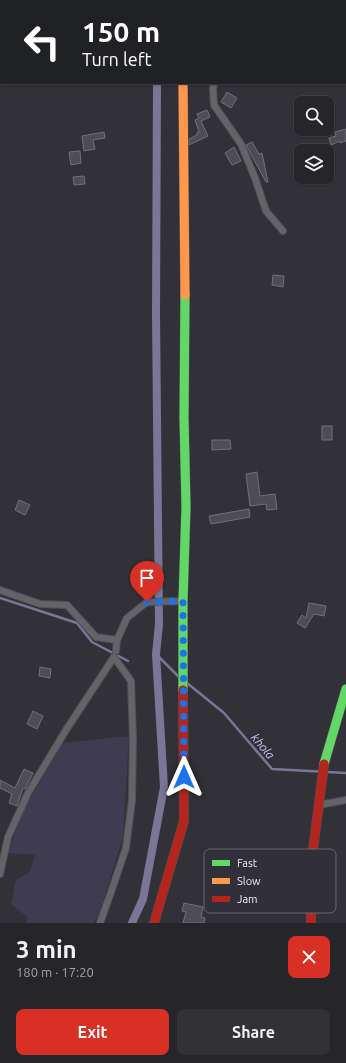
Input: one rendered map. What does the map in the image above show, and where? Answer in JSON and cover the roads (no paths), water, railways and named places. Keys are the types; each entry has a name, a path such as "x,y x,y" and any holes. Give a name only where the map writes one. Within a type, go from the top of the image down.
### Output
{"street":[{"path":"154,923 184,821 183,601 186,507 184,417 185,325 183,84"},
{"path":"214,84 214,105 241,144 255,178 266,211 283,231"},
{"path":"0,590 40,604 67,605 96,637 117,640"},
{"path":"116,651 117,640 127,618 147,602 183,601"},
{"path":"0,874 8,837 28,793 66,730 114,658 131,681 133,740 132,800 126,848 100,923"},
{"path":"313,849 324,761 346,689"},
{"path":"319,805 346,800"},
{"path":"311,913 311,923"}],"waterway":[{"path":"132,923 143,899 164,787 156,654 159,624 156,315 157,84"},
{"name":"khola","path":"0,598 77,623 92,642 128,661"},
{"name":"khola","path":"156,654 179,677"},
{"name":"khola","path":"187,683 224,713 272,769 346,773"}]}
